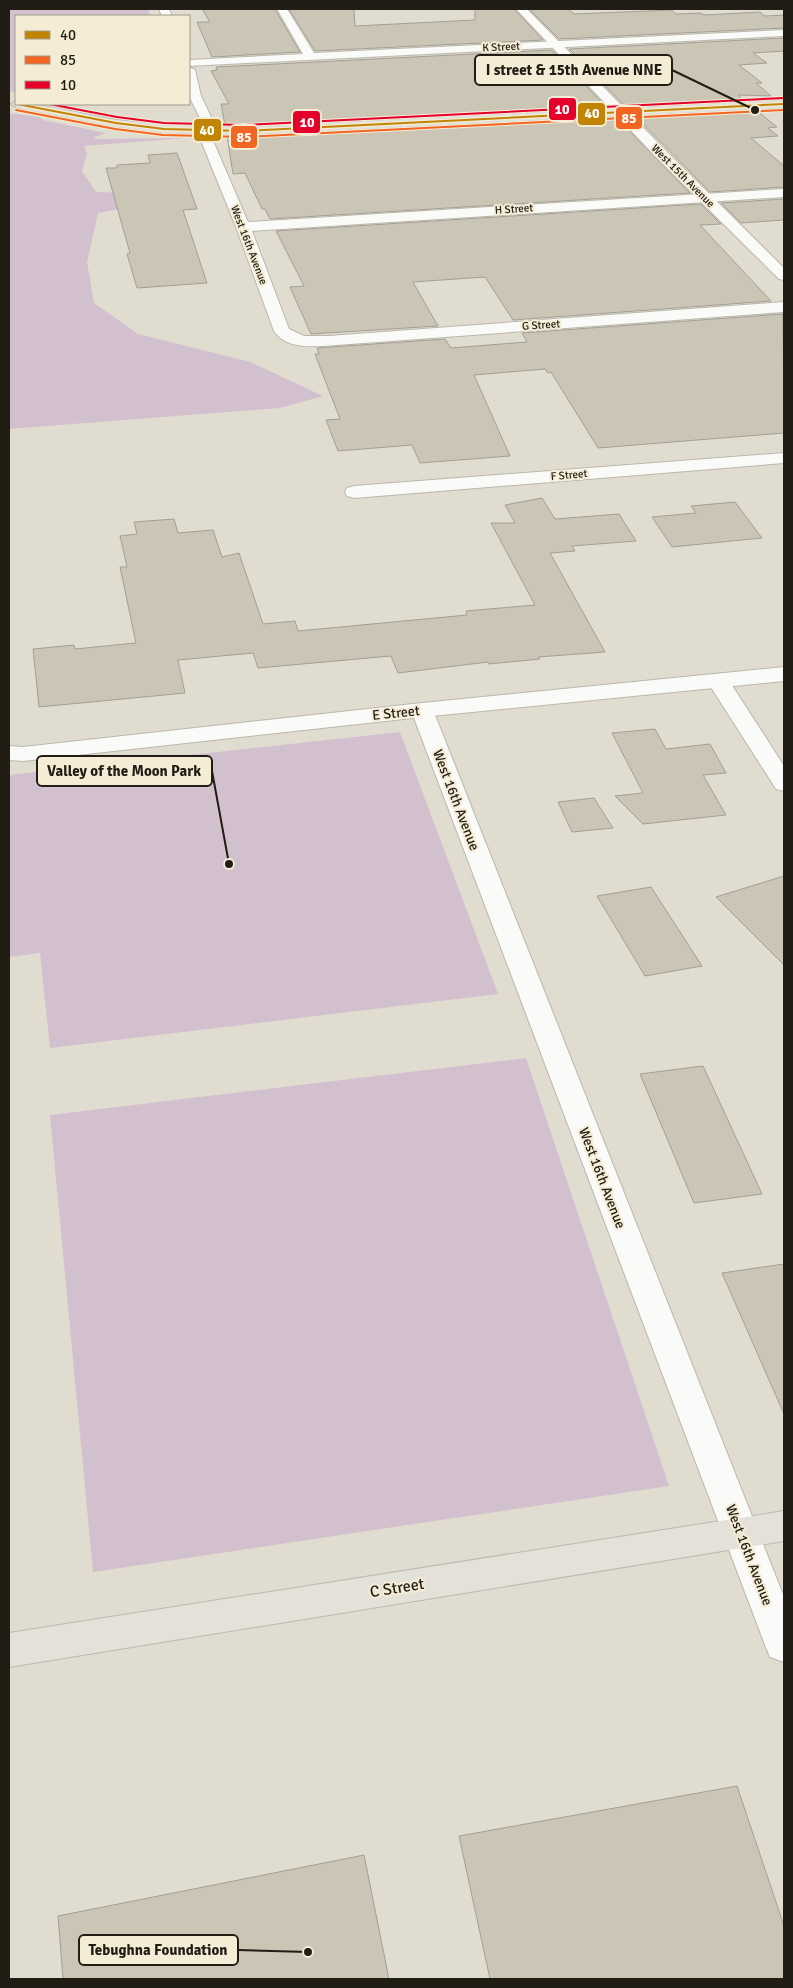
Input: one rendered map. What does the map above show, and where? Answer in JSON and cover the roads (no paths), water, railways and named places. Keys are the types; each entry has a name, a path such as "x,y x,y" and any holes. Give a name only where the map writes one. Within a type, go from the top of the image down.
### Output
{"main road":[{"path":"21,105 116,123 164,129 211,131 298,129 784,104"},
{"name":"C Street","path":"9,1650 784,1526"}],"street":[{"path":"282,9 311,57"},
{"name":"West 15th Avenue","path":"521,9 621,113 784,276"},
{"name":"K Street","path":"190,63 784,32"},
{"path":"190,74 195,96 206,119"},
{"name":"West 16th Avenue","path":"208,143 243,226 282,331 286,336 297,340"},
{"name":"H Street","path":"243,226 784,193"},
{"name":"G Street","path":"297,340 329,341 784,307"},
{"name":"F Street","path":"354,492 784,458"},
{"name":"E Street","path":"9,753 24,754 422,710 784,674"},
{"path":"718,681 784,784"},
{"name":"West 16th Avenue","path":"422,710 784,1645"}],"place":[{"name":"I street & 15th Avenue NNE","path":"755,110"},
{"name":"Valley of the Moon Park","path":"229,864"},
{"name":"Tebughna Foundation","path":"308,1952"}]}
